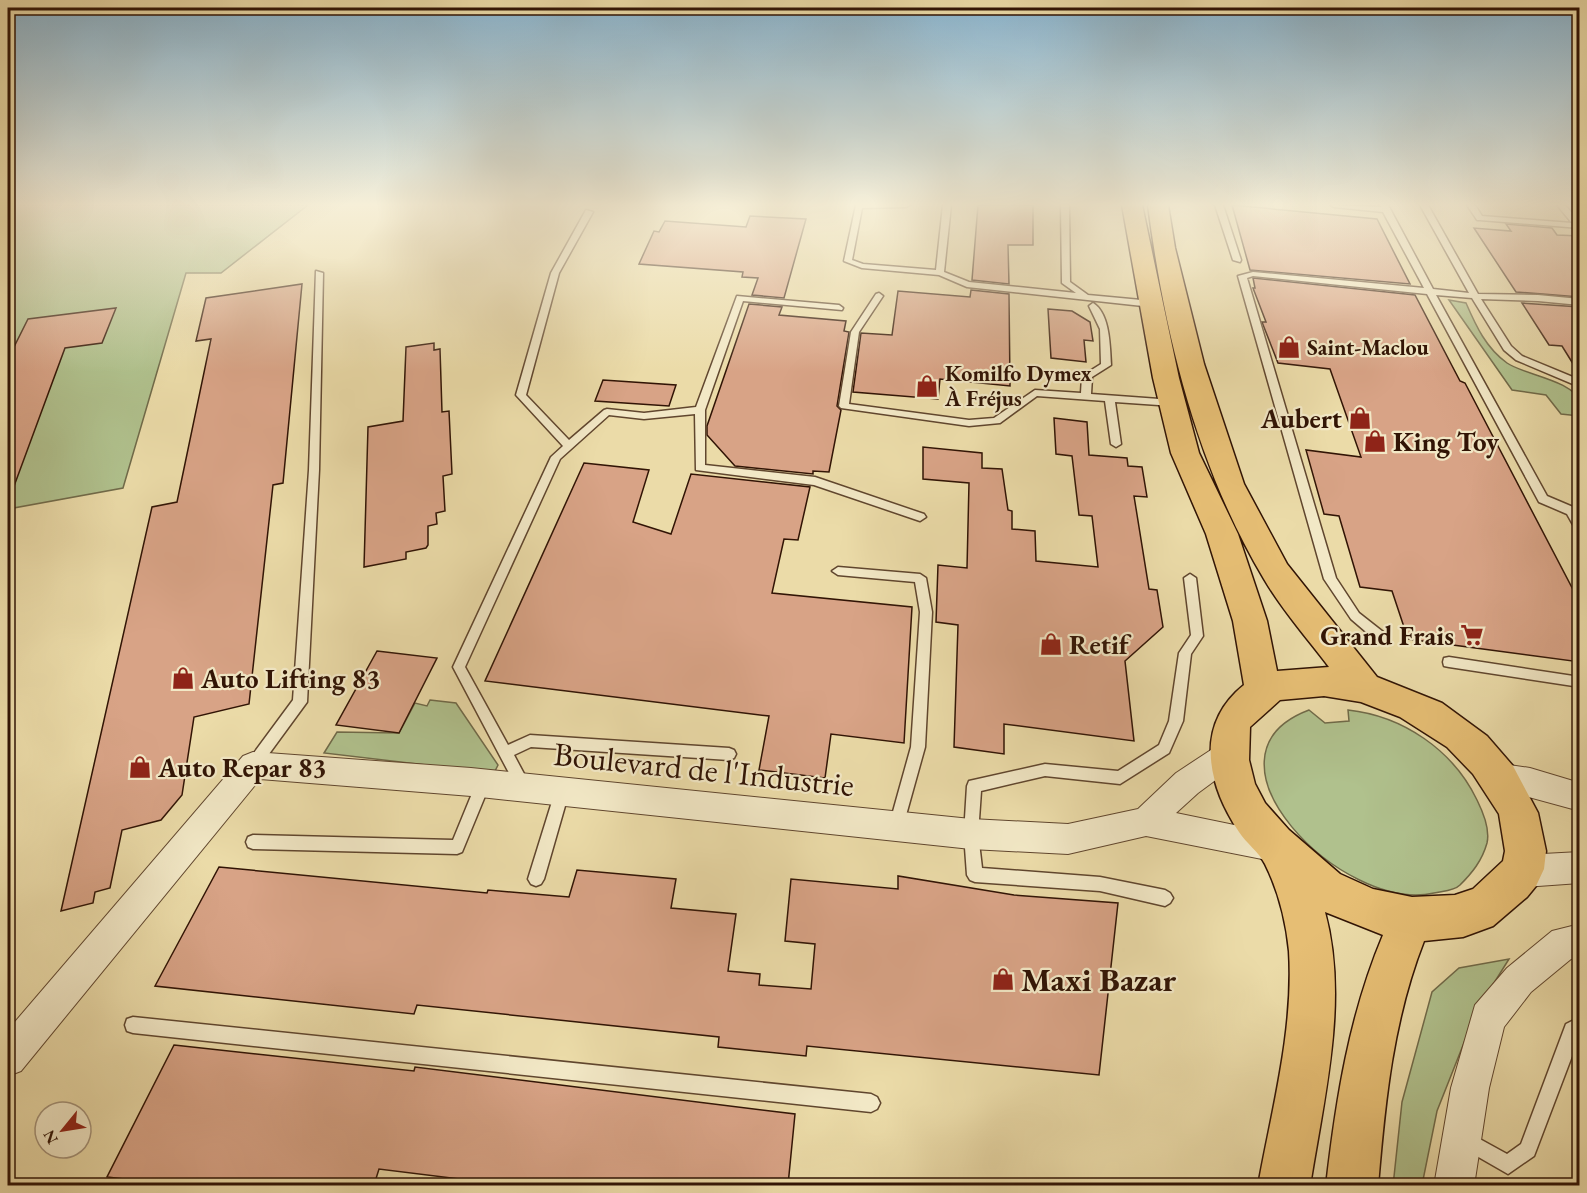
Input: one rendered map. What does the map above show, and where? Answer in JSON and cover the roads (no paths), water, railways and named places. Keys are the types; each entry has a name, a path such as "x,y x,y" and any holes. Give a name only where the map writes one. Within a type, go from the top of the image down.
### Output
{"main road":[{"path":"1143,261 1185,453 1222,534 1250,621 1263,691"},
{"path":"1167,261 1191,364 1229,484 1276,572 1362,685"},
{"path":"1324,681 1362,685 1404,700 1460,736 1496,777 1516,809 1527,845 1523,871 1485,907 1456,916 1410,920 1364,908 1324,888 1277,847 1251,816 1233,776 1230,753 1232,725 1245,707 1263,691 1291,683 1324,681"},
{"path":"1277,847 1296,888 1306,922 1311,957 1308,1035 1284,1185"},
{"path":"1352,1185 1364,1080 1377,1013 1390,970 1410,920"}],"street":[{"path":"1146,822 1187,783 1230,753"},
{"name":"Boulevard de l'Industrie","path":"253,765 483,784 971,834 1068,839 1146,822 1277,847"},
{"path":"8,1058 253,765"},
{"path":"1496,777 1530,782 1580,797"},
{"path":"1523,871 1580,867"},
{"path":"1454,1185 1470,1088 1488,1018 1519,980 1564,943 1580,941"}],"lane":[{"path":"562,261 555,273 521,395 569,446"},
{"path":"848,261 862,266 940,273 967,284 1152,304"},
{"path":"940,273 941,261"},
{"path":"1066,261 1066,283 1088,297"},
{"path":"1413,261 1543,499 1575,512 1580,527"},
{"path":"1455,261 1507,348 1519,358 1580,384"},
{"path":"253,765 300,702 314,470 319,273"},
{"path":"1383,639 1355,616 1330,579 1242,276 1256,274 1475,296 1580,302"},
{"path":"879,296 855,332 844,406 969,423 996,421 1035,393 1173,403"},
{"path":"839,308 740,298 700,410 700,468 815,481 920,517"},
{"path":"1086,396 1087,376 1106,365 1104,329 1093,306"},
{"path":"1109,397 1116,444"},
{"path":"524,788 459,668 556,457 607,412 644,416 700,410"},
{"path":"838,571 920,578 926,612 918,747 897,826"},
{"path":"1165,898 1100,884 975,875 971,834 974,786 1045,770 1120,778 1164,749 1176,721 1185,653 1197,636 1190,578"},
{"path":"1449,662 1580,682"},
{"path":"505,753 530,741 729,754"},
{"path":"253,842 457,847 483,784"},
{"path":"536,879 562,792"},
{"path":"133,1025 871,1103"},
{"path":"1461,1137 1508,1165 1528,1150 1572,1030 1580,1025"}],"place":[{"name":"Saint-Maclou","path":"1289,347"},
{"name":"Komilfo Dymex À Fréjus","path":"927,386"},
{"name":"Aubert","path":"1360,418"},
{"name":"King Toy","path":"1375,441"},
{"name":"Grand Frais","path":"1472,635"},
{"name":"Retif","path":"1051,644"},
{"name":"Auto Lifting 83","path":"183,678"},
{"name":"Auto Repar 83","path":"140,767"},
{"name":"Maxi Bazar","path":"1003,979"}]}
